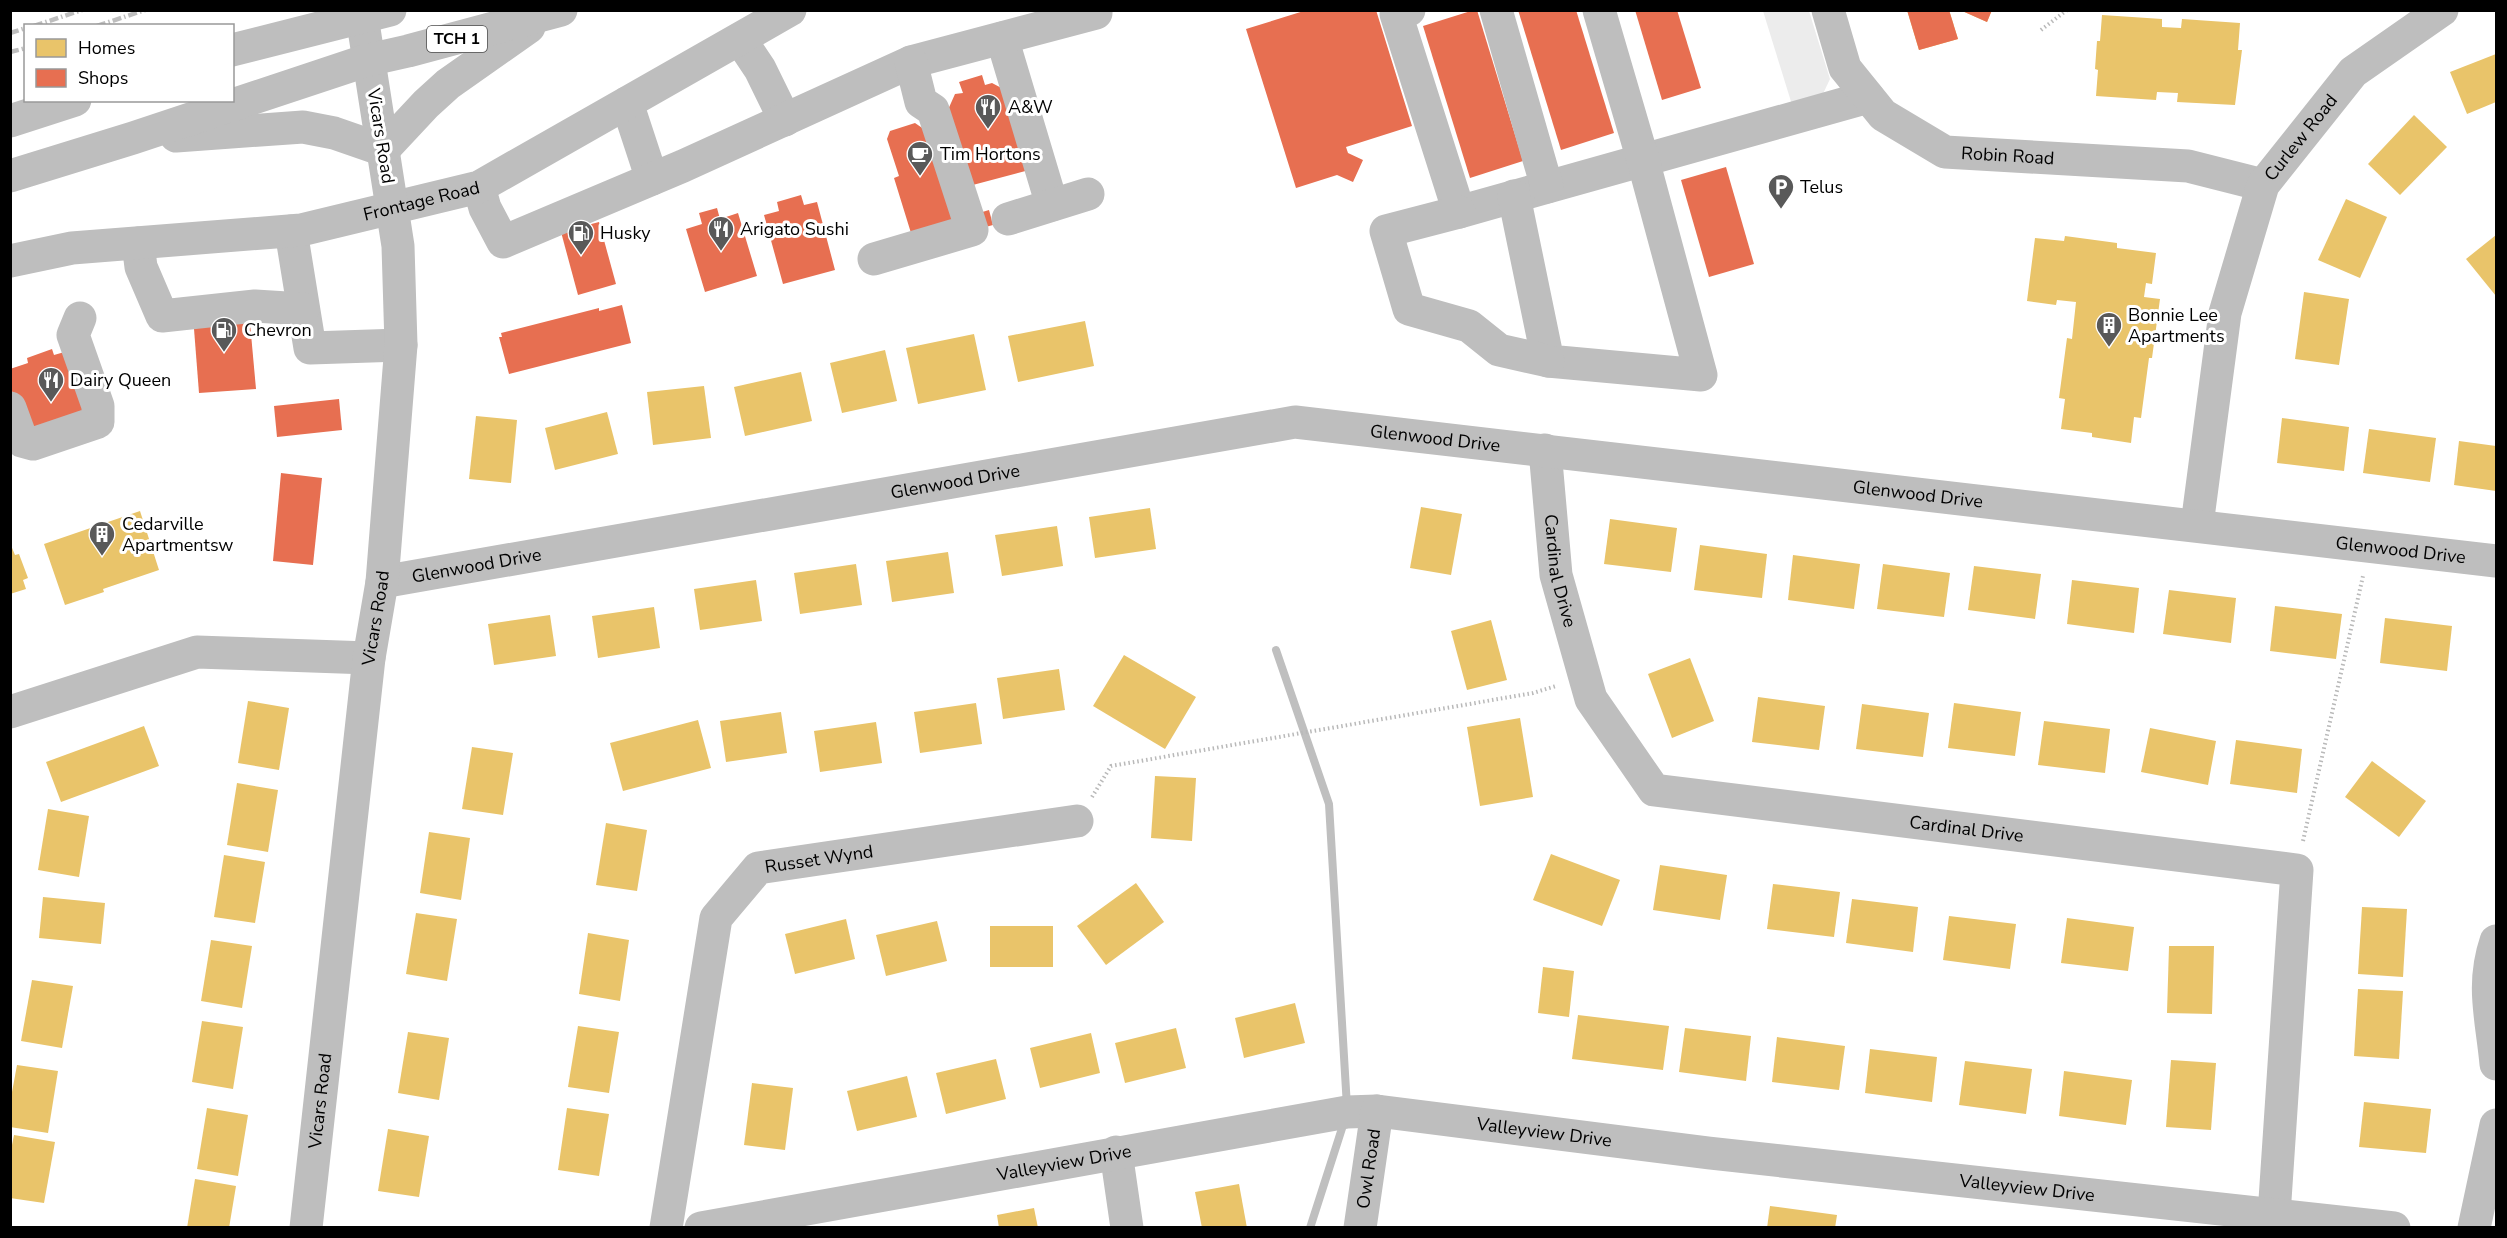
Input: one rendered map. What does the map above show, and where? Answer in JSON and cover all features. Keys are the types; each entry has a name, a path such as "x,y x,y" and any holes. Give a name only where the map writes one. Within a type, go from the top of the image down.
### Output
{"main road":[{"path":"246,46 287,10"},
{"name":"Frontage Road","path":"10,261 72,248 291,231 479,187 790,10"},
{"path":"479,187 485,208 504,242 652,179 911,62 1096,13 1096,10"},
{"path":"1409,10 1396,14 1459,212"},
{"path":"1496,10 1547,187"},
{"path":"1599,10 1643,160 1701,375 1548,361 1499,350 1469,326 1409,309 1386,231 1459,212 1514,196 1547,187 1643,160 1868,97"},
{"name":"Robin Road","path":"1828,10 1845,68 1868,97 1883,115 1945,152 2188,166 2263,185"},
{"name":"Curlew Road","path":"2197,525 2225,313 2263,185 2353,72 2442,10"},
{"path":"246,46 371,13"},
{"name":"Vicars Road","path":"306,1227 369,658 382,582 401,345 399,246 368,60 371,13"},
{"path":"133,138 303,127 334,133 383,150 448,84 553,13"},
{"name":"TCH 1","path":"10,176 368,60 553,13"},
{"path":"1002,38 1052,205"},
{"path":"740,39 760,69 785,120"},
{"path":"874,259 972,230 933,110 921,102 911,62"},
{"path":"10,121 69,102"},
{"path":"627,103 652,179"},
{"path":"1008,219 1088,194"},
{"path":"1514,196 1548,361"},
{"path":"291,231 310,348 401,345"},
{"path":"138,243 141,267 162,316 255,306 303,309"},
{"path":"10,408 22,441 26,444 33,444 98,422 98,406 73,335 80,318"},
{"name":"Glenwood Drive","path":"382,582 1295,422 2496,561"},
{"name":"Cardinal Drive","path":"1545,450 1556,575 1585,678 1592,699 1654,790 2297,870"},
{"path":"10,712 197,652 369,658"},
{"name":"Russet Wynd","path":"666,1227 716,918 758,868 1077,821"},
{"path":"2274,1215 2297,870"},
{"path":"2496,941 2491,957 2487,994 2496,1064"},
{"name":"Valleyview Drive","path":"701,1227 1347,1112 1377,1111 1709,1153 2394,1227"},
{"name":"Owl Road","path":"1360,1227 1377,1111"},
{"path":"2474,1227 2496,1125"},
{"path":"1116,1152 1127,1227"}],"path":[{"path":"2041,30 2067,10"},
{"path":"2297,870 2369,546"},
{"path":"1077,821 1111,766 1533,693 1585,678"}],"shaded area":[{"path":"1763,11 1809,11 1830,79 1821,98 1793,108"}],"building: Homes":[{"path":"1907,10 1949,10 1958,39 1919,50"},
{"path":"1960,10 1992,10 1987,22"},
{"path":"2102,15 2162,19 2162,27 2181,28 2182,19 2240,23 2238,50 2242,50 2235,105 2177,102 2178,93 2157,92 2156,100 2096,96 2097,41 2100,41"},
{"path":"2496,54 2496,102 2467,114 2450,72"},
{"path":"2414,115 2447,147 2400,195 2368,164"},
{"path":"2346,199 2387,217 2360,278 2318,260"},
{"path":"2496,235 2496,296 2466,259"},
{"name":"Bonnie Lee Apartments","path":"2065,236 2117,243 2117,248 2156,253 2152,284 2146,283 2144,297 2160,299 2141,418 2134,417 2131,443 2092,437 2092,433 2061,429 2065,399 2059,398 2067,338 2072,339 2076,302 2057,300 2056,305 2027,301 2035,238 2064,241"},
{"path":"2304,292 2349,299 2339,365 2295,359"},
{"path":"1085,321 1094,366 1018,382 1008,336"},
{"path":"974,334 986,390 918,404 906,348"},
{"path":"885,350 897,401 842,413 830,363"},
{"path":"801,372 812,421 745,436 734,387"},
{"path":"704,386 711,438 653,445 647,392"},
{"path":"607,412 618,454 555,470 545,428"},
{"path":"476,416 517,420 511,483 469,479"},
{"path":"2282,418 2349,427 2344,471 2277,463"},
{"path":"2369,429 2436,438 2430,482 2363,473"},
{"path":"2459,441 2496,446 2496,491 2454,485"},
{"path":"1421,507 1462,514 1451,575 1410,568"},
{"path":"1150,508 1156,549 1095,558 1089,517"},
{"name":"Cedarville Apartmentsw","path":"140,511 159,570 65,605 44,544"},
{"path":"1610,519 1677,528 1671,572 1604,564"},
{"path":"1057,526 1063,566 1002,576 995,535"},
{"path":"10,543 15,555 19,554 28,578 23,580 26,589 10,594"},
{"path":"1700,545 1767,554 1762,598 1694,590"},
{"path":"948,552 954,593 892,602 886,561"},
{"path":"1793,555 1860,564 1854,609 1788,600"},
{"path":"856,564 862,605 800,614 794,573"},
{"path":"1883,564 1950,573 1944,617 1877,609"},
{"path":"1974,566 2041,574 2035,619 1968,610"},
{"path":"756,580 762,621 700,630 694,589"},
{"path":"2072,580 2139,588 2134,633 2067,624"},
{"path":"2169,590 2236,598 2231,643 2163,634"},
{"path":"2275,606 2342,614 2336,659 2270,651"},
{"path":"654,607 660,648 598,658 592,616"},
{"path":"550,615 556,656 494,665 488,624"},
{"path":"2385,618 2452,626 2447,671 2380,663"},
{"path":"1491,620 1507,680 1467,690 1451,631"},
{"path":"1124,655 1196,697 1165,749 1093,706"},
{"path":"1690,658 1714,721 1672,738 1648,674"},
{"path":"1059,669 1065,710 1003,719 997,678"},
{"path":"1758,697 1825,706 1819,750 1752,742"},
{"path":"248,701 289,708 279,770 238,763"},
{"path":"976,703 982,744 920,753 914,712"},
{"path":"1954,703 2021,712 2015,756 1948,748"},
{"path":"1862,704 1929,713 1923,757 1856,749"},
{"path":"781,712 787,753 726,762 720,721"},
{"path":"1520,718 1533,797 1480,806 1467,727"},
{"path":"698,720 711,768 623,791 610,743"},
{"path":"2044,721 2110,729 2105,773 2038,765"},
{"path":"876,722 882,763 820,772 814,731"},
{"path":"144,726 159,766 61,802 46,762"},
{"path":"2150,728 2216,741 2208,785 2141,772"},
{"path":"2236,740 2302,749 2297,793 2230,784"},
{"path":"472,747 513,753 503,815 462,809"},
{"path":"2372,761 2426,801 2399,837 2345,797"},
{"path":"1155,776 1196,778 1192,841 1151,838"},
{"path":"237,783 278,790 268,852 227,845"},
{"path":"48,809 89,816 79,877 38,870"},
{"path":"606,823 647,830 637,891 596,885"},
{"path":"429,832 470,838 461,900 420,893"},
{"path":"1551,854 1620,880 1602,926 1533,900"},
{"path":"224,855 265,862 255,923 214,917"},
{"path":"1660,865 1727,875 1720,920 1653,910"},
{"path":"1136,883 1164,922 1106,965 1077,926"},
{"path":"1773,884 1840,892 1834,937 1767,929"},
{"path":"43,897 105,903 101,944 39,938"},
{"path":"1852,899 1918,907 1913,952 1846,943"},
{"path":"2362,907 2407,909 2403,977 2358,974"},
{"path":"416,913 457,919 447,981 406,974"},
{"path":"1949,916 2016,924 2010,969 1943,960"},
{"path":"2067,918 2134,927 2128,971 2061,963"},
{"path":"846,919 855,959 795,974 785,934"},
{"path":"937,921 947,961 886,976 876,935"},
{"path":"990,926 1053,926 1053,967 990,967"},
{"path":"588,933 629,940 620,1001 579,994"},
{"path":"211,940 252,946 242,1008 201,1001"},
{"path":"2169,946 2214,946 2212,1014 2167,1013"},
{"path":"1543,967 1574,971 1569,1017 1538,1013"},
{"path":"32,980 73,986 62,1048 21,1041"},
{"path":"2358,989 2403,991 2399,1059 2354,1056"},
{"path":"1295,1003 1305,1043 1244,1058 1235,1018"},
{"path":"1578,1015 1669,1026 1663,1070 1572,1059"},
{"path":"202,1021 243,1027 233,1089 192,1082"},
{"path":"578,1026 619,1032 609,1093 568,1087"},
{"path":"1176,1028 1186,1068 1125,1083 1115,1043"},
{"path":"1685,1028 1751,1036 1746,1081 1679,1072"},
{"path":"408,1032 449,1038 439,1100 398,1093"},
{"path":"1091,1033 1100,1073 1040,1088 1030,1048"},
{"path":"1777,1037 1845,1046 1839,1090 1772,1082"},
{"path":"1870,1049 1937,1057 1932,1102 1865,1093"},
{"path":"996,1059 1006,1099 946,1114 936,1073"},
{"path":"2171,1060 2216,1063 2211,1130 2166,1127"},
{"path":"1965,1061 2032,1069 2026,1114 1959,1105"},
{"path":"17,1065 58,1071 48,1133 10,1127 10,1103"},
{"path":"2064,1071 2132,1080 2126,1125 2059,1116"},
{"path":"907,1076 917,1117 857,1131 847,1091"},
{"path":"752,1083 793,1088 785,1150 744,1145"},
{"path":"2364,1102 2431,1109 2426,1153 2359,1147"},
{"path":"207,1108 248,1115 238,1176 197,1169"},
{"path":"567,1108 609,1114 599,1176 558,1170"},
{"path":"388,1129 429,1136 419,1197 378,1191"},
{"path":"14,1135 55,1142 44,1203 10,1198 10,1155"},
{"path":"195,1179 236,1186 229,1228 187,1228"},
{"path":"1239,1184 1247,1228 1202,1228 1195,1192"},
{"path":"1770,1206 1837,1215 1835,1228 1767,1228"},
{"path":"1034,1208 1038,1228 999,1228 997,1215"}],"building: Shops":[{"path":"1307,10 1376,10 1412,126 1346,147 1348,153 1363,160 1353,182 1337,175 1296,188 1246,29"},
{"path":"1477,10 1523,161 1470,178 1423,26"},
{"path":"1518,10 1576,10 1614,133 1561,150"},
{"path":"1635,10 1677,10 1701,88 1662,100"},
{"path":"1907,10 1949,10 1958,39 1919,50"},
{"path":"1960,10 1992,10 1987,22"},
{"name":"A&W","path":"982,75 985,85 992,83 1011,93 1033,169 969,186 947,112 955,94 963,93 959,82"},
{"name":"Tim Hortons","path":"915,123 931,134 957,219 911,233 894,178 899,176 887,139 890,131"},
{"path":"1726,167 1754,264 1709,277 1681,180"},
{"path":"801,195 804,205 817,202 835,270 783,284 764,215 779,211 777,202"},
{"path":"717,208 720,219 738,213 757,276 705,292 686,229 702,224 699,213"},
{"path":"989,210 993,225 982,228 979,213"},
{"path":"599,222 616,284 578,295 561,232"},
{"path":"622,305 631,343 509,374 499,337 502,337 501,333 599,308 599,311"},
{"path":"249,312 256,389 199,393 193,316"},
{"name":"Dairy Queen","path":"52,349 54,355 68,351 91,422 29,442 10,385 10,369 28,363 27,358"},
{"path":"339,399 342,430 277,437 274,406"},
{"path":"281,473 322,478 313,565 273,561"}],"waterway":[{"path":"1276,650 1329,804 1347,1107"},
{"path":"1310,1228 1345,1119"}],"railway":[{"path":"40,24 82,10"},
{"path":"103,24 145,10"},
{"path":"10,33 24,29"},
{"path":"10,52 24,48"}],"place":[{"name":"A&W","path":"988,130"},
{"name":"Tim Hortons","path":"920,177"},
{"name":"Telus","path":"1781,210"},
{"name":"Arigato Sushi","path":"721,252"},
{"name":"Husky","path":"581,256"},
{"name":"Bonnie Lee Apartments","path":"2109,348"},
{"name":"Chevron","path":"224,353"},
{"name":"Dairy Queen","path":"51,403"},
{"name":"Cedarville Apartmentsw","path":"102,557"}]}
